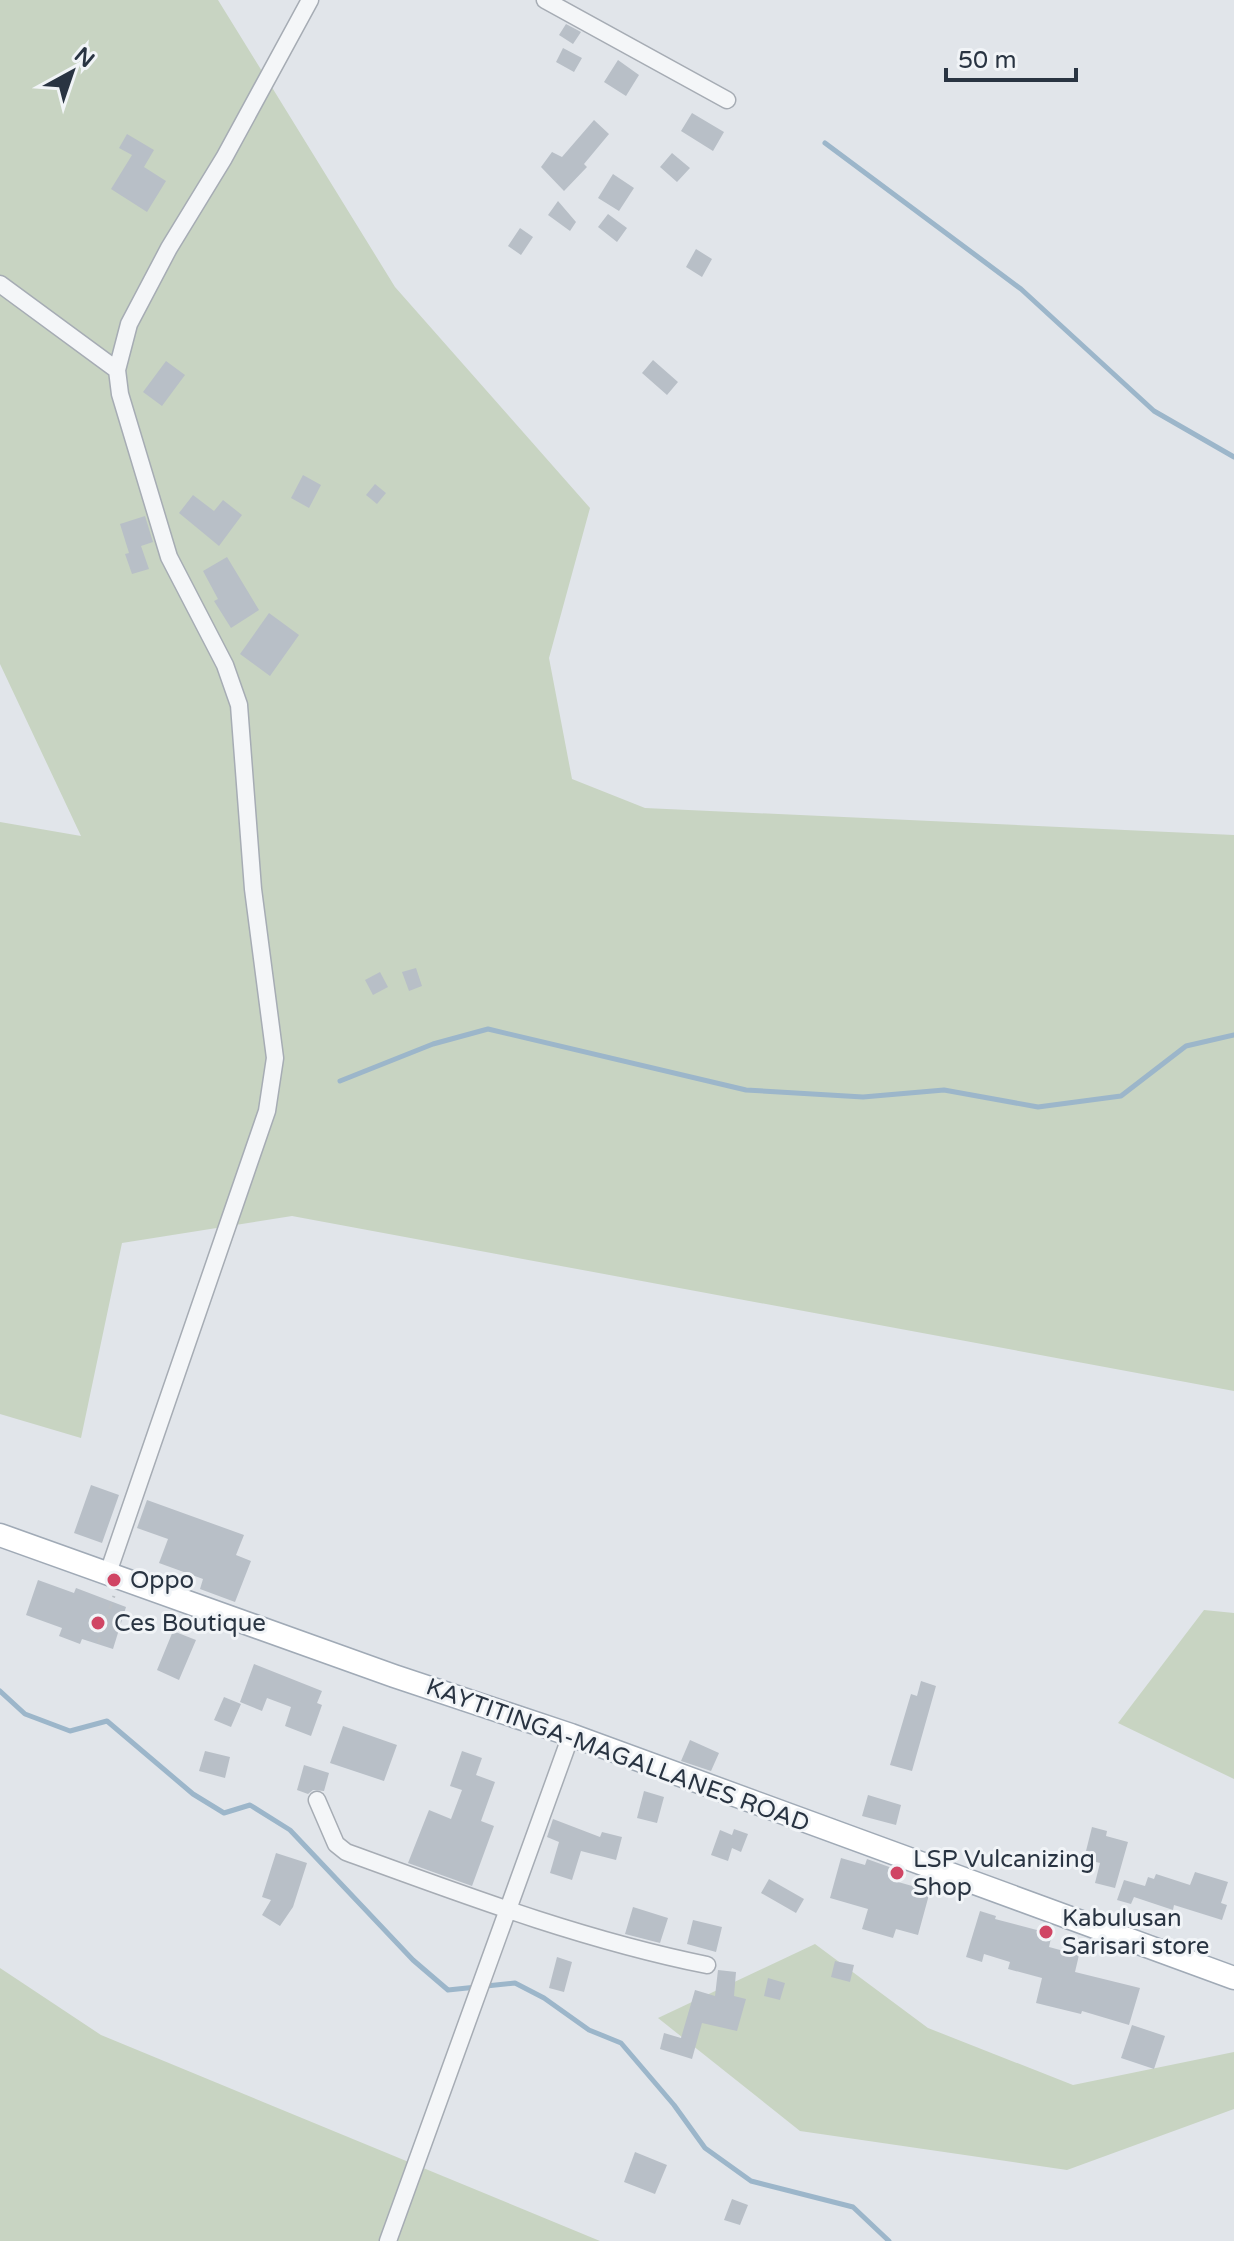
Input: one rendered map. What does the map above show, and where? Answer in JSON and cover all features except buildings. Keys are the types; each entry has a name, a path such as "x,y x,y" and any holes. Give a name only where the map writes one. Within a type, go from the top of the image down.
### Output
{"main road":[{"name":"KAYTITINGA-MAGALLANES ROAD","path":"0,1535 394,1676 571,1735 1234,1978"}],"street":[{"path":"114,1575 267,1111 275,1058 253,889 239,705 216,646 169,557 120,394 117,370 129,324 146,289 224,158 310,0"},
{"path":"545,0 727,100"},
{"path":"0,284 117,370"},
{"path":"388,2241 571,1735"},
{"path":"317,1800 336,1844 346,1852 509,1911 707,1965"}],"path":[{"path":"98,1643 114,1575"}],"green space":[{"path":"0,0 218,0 395,287 590,508 549,658 572,779 645,808 1234,835 1234,1391 292,1216 122,1243 81,1438 0,1414 0,822 81,836 0,664"},
{"path":"1204,1610 1234,1613 1234,1779 1118,1723"},
{"path":"815,1944 928,2028 1073,2085 1234,2052 1234,2109 1067,2170 800,2131 658,2018"},
{"path":"0,1968 101,2035 600,2241 0,2241"}],"waterway":[{"path":"825,143 1021,289 1154,411 1234,457"},
{"path":"340,1081 433,1044 488,1029 746,1090 863,1097 944,1090 1038,1107 1121,1096 1186,1046 1234,1035"},
{"path":"0,1691 25,1714 70,1731 107,1721 193,1794 224,1813 250,1805 290,1830 413,1960 448,1990 515,1983 544,1998 589,2030 621,2043 674,2105 705,2148 751,2181 853,2207 889,2241"}],"place":[{"name":"Oppo","path":"114,1580"},
{"name":"Ces Boutique","path":"98,1623"},
{"name":"LSP Vulcanizing Shop","path":"897,1873"},
{"name":"Kabulusan Sarisari store","path":"1046,1932"}]}
